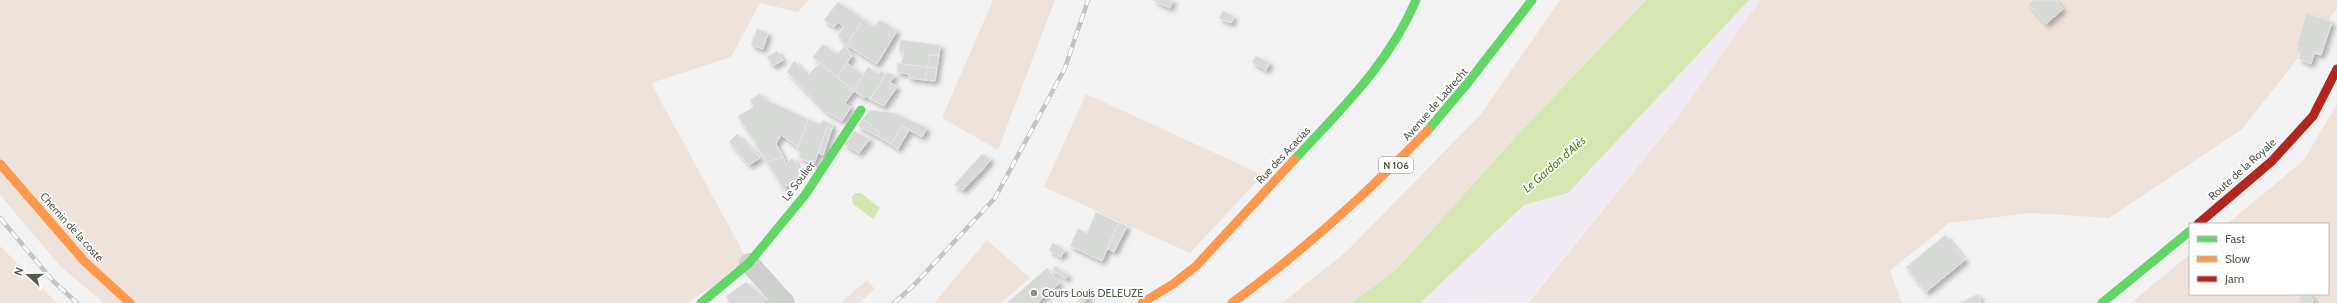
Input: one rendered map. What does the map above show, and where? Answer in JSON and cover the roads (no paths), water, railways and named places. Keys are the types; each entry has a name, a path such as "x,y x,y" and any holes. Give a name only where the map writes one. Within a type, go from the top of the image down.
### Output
{"street":[{"name":"Rue des Acacias","path":"1142,303 1173,284 1196,266 1319,134 1378,66 1400,38 1416,0"},
{"name":"Avenue de Ladrecht","path":"1232,303 1266,280 1304,249 1387,174 1433,126 1475,76 1532,0"},
{"name":"Route de la Royale","path":"2199,223 2272,161 2313,116 2337,69"},
{"name":"Le Soulier","path":"749,263 784,218 805,195 861,110"},
{"name":"Chemin de la coste","path":"0,164 85,262 130,303"},
{"path":"2102,303 2189,232"},
{"path":"701,303 749,263 785,303"}],"water":[{"name":"Le Gardon d'Alès","path":"1646,0 1749,0 1568,193 1524,205 1420,303 1351,303 1395,271 1512,141"},
{"path":"855,193 861,193 880,208 873,219 853,204 852,197"}],"railway":[{"path":"894,303 913,286 995,198 1065,68 1088,0"},
{"path":"0,218 53,281 77,303"}],"place":[{"name":"Cours Louis DELEUZE","path":"1034,293"}]}
